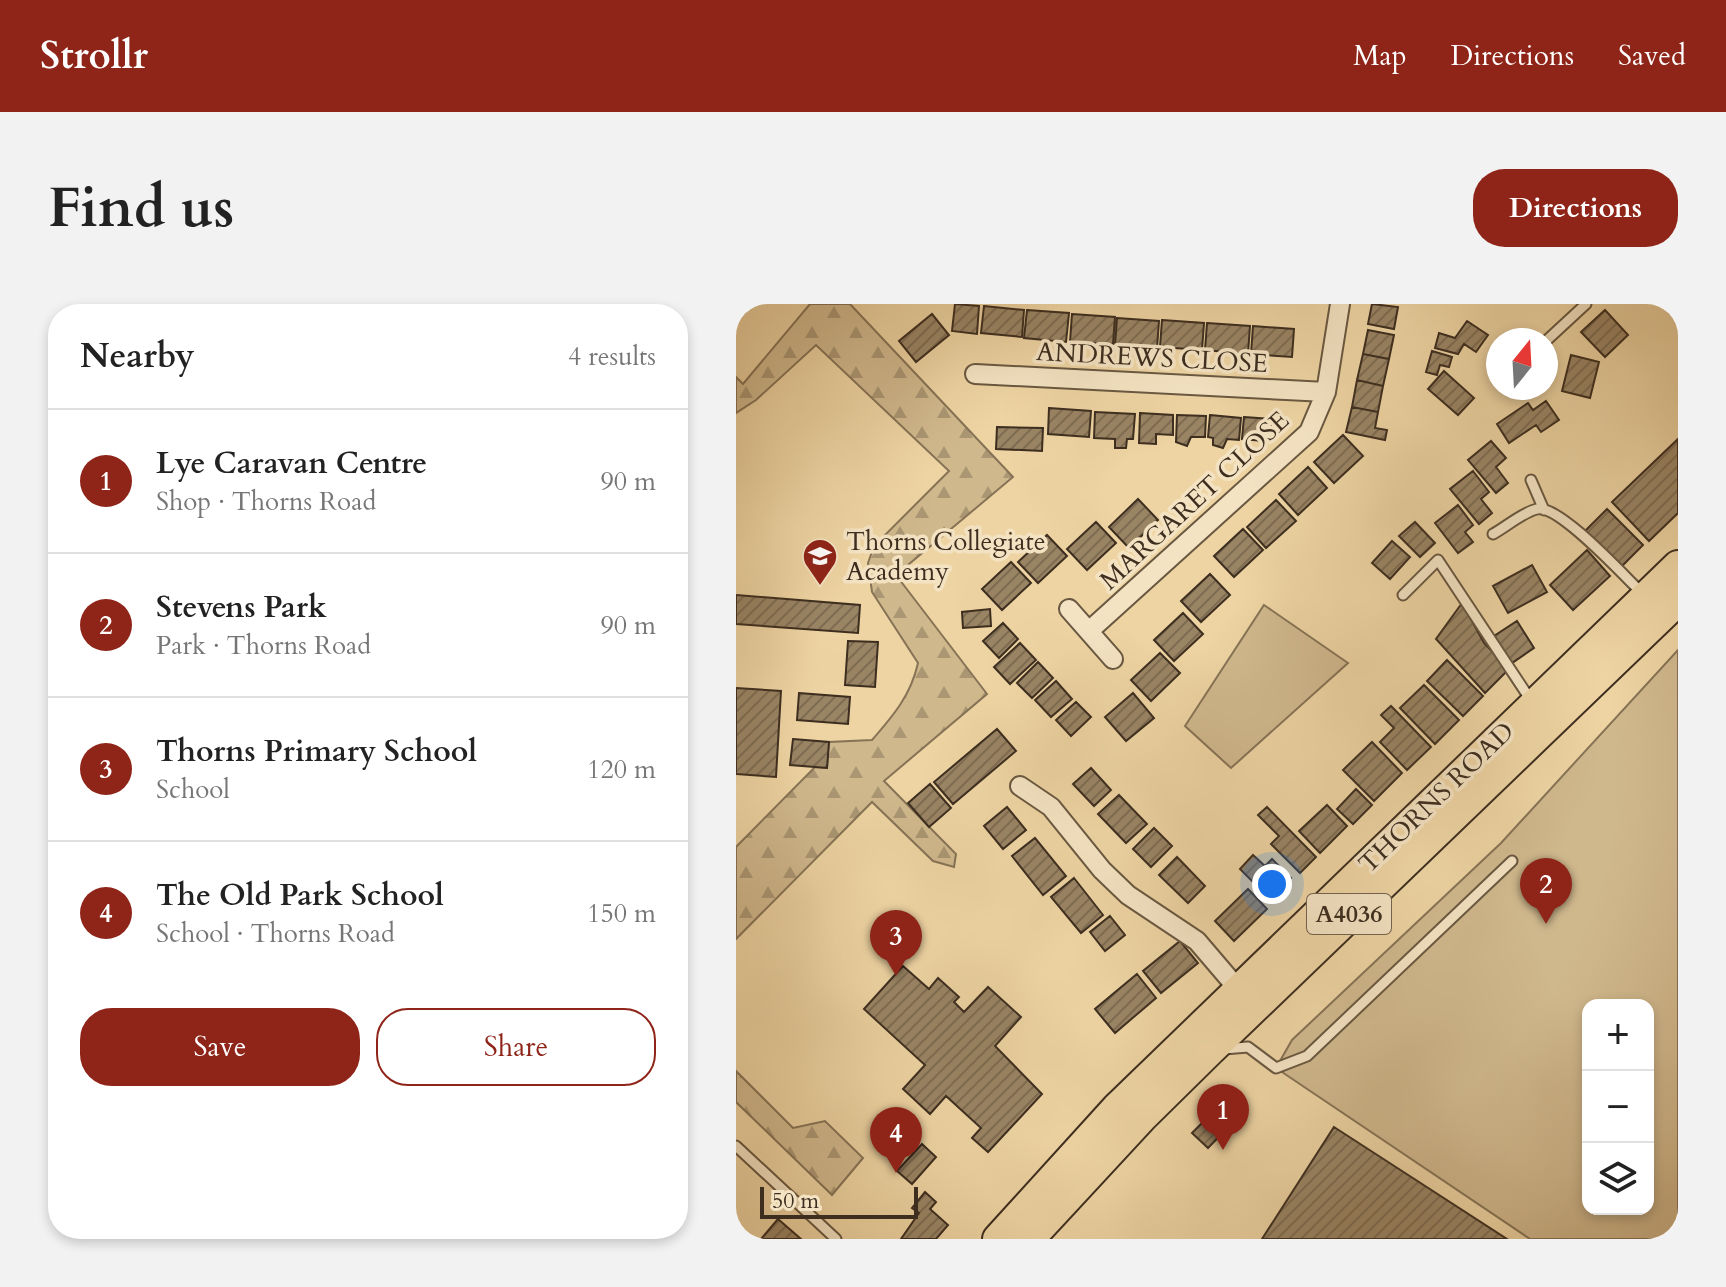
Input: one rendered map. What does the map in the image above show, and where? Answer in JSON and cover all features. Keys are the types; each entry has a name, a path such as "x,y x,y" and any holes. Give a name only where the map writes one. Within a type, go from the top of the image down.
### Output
{"highway":[{"name":"THORNS ROAD","path":"998,1239 1117,1108 1678,566"},
{"name":"THORNS ROAD","path":"1029,1239 1142,1117 1209,1051 1678,600"}],"street":[{"name":"MARGARET CLOSE","path":"1089,631 1309,432 1326,392 1340,304"},
{"name":"ANDREWS CLOSE","path":"975,374 1326,392"},
{"path":"1069,609 1113,659"},
{"path":"1020,786 1051,807 1102,870 1128,895 1197,941 1238,989"}],"lane":[{"path":"1558,330 1586,304"},
{"path":"1531,480 1544,510"},
{"path":"1493,534 1538,509 1544,510 1573,527 1645,596"},
{"path":"1403,595 1438,560 1533,703"},
{"path":"1209,1051 1248,1047 1276,1068 1307,1056 1512,861"},
{"path":"736,1146 836,1239"}],"green space":[{"path":"810,304 850,304 1013,477 896,575 987,694 884,781 956,854 954,867 933,861 872,802 736,939 736,847 815,767 827,768 829,742 872,740 894,714 911,685 918,663 872,592 868,563 874,546 949,471 816,345 756,400 736,413 736,377 743,384"},
{"path":"1264,605 1348,663 1231,768 1185,726"},
{"path":"1678,650 1678,1239 1530,1239 1276,1068 1292,1040 1501,843"},
{"path":"736,1071 793,1128 825,1121 863,1158 832,1195 736,1102"}],"building":[{"path":"955,304 979,306 977,334 952,331"},
{"path":"1372,304 1398,307 1394,329 1368,324"},
{"path":"984,306 1024,310 1022,337 981,333"},
{"path":"1027,310 1069,313 1066,342 1024,338"},
{"path":"1605,310 1628,335 1605,357 1581,332"},
{"path":"932,314 949,335 916,362 899,341"},
{"path":"1072,314 1115,317 1113,344 1070,342"},
{"path":"1117,318 1159,321 1157,348 1115,345"},
{"path":"1162,320 1204,323 1202,350 1160,347"},
{"path":"1467,321 1486,334 1476,352 1464,344 1458,354 1435,348 1439,333 1455,338"},
{"path":"1207,323 1250,326 1248,354 1205,350"},
{"path":"1253,326 1294,329 1292,357 1251,354"},
{"path":"1368,330 1394,335 1389,359 1363,354"},
{"path":"1432,351 1452,357 1449,367 1440,365 1437,375 1426,372"},
{"path":"1363,354 1389,359 1383,386 1357,380"},
{"path":"1571,355 1599,362 1590,398 1562,391"},
{"path":"1444,371 1474,398 1458,415 1428,389"},
{"path":"1357,380 1383,386 1378,412 1352,407"},
{"path":"1546,401 1559,420 1541,432 1536,425 1509,443 1497,424 1528,403 1533,410"},
{"path":"1352,407 1378,412 1375,428 1387,430 1385,440 1346,432"},
{"path":"1049,408 1091,411 1089,437 1048,434"},
{"path":"1095,412 1135,414 1133,439 1127,439 1126,448 1115,448 1115,439 1094,438"},
{"path":"1140,413 1173,415 1173,435 1156,434 1156,444 1139,443"},
{"path":"1177,415 1206,416 1205,437 1191,437 1187,446 1176,442"},
{"path":"1210,415 1241,418 1239,440 1227,439 1223,448 1213,445 1213,438 1208,437"},
{"path":"1244,417 1272,419 1271,430 1264,430 1263,441 1242,439"},
{"path":"997,427 1043,428 1042,451 996,449"},
{"path":"1343,435 1363,456 1334,483 1314,462"},
{"path":"1678,439 1678,513 1649,541 1612,502"},
{"path":"1491,441 1506,458 1496,467 1508,483 1496,493 1468,460"},
{"path":"1308,467 1327,488 1298,515 1279,494"},
{"path":"1473,471 1489,492 1481,499 1492,513 1479,524 1450,489"},
{"path":"1138,499 1158,520 1129,548 1109,527"},
{"path":"1276,500 1296,521 1266,548 1247,527"},
{"path":"1458,505 1473,525 1465,532 1473,542 1458,553 1435,523"},
{"path":"1607,509 1643,545 1621,567 1585,531"},
{"path":"1096,522 1116,543 1087,570 1067,549"},
{"path":"1415,522 1435,543 1420,557 1399,536"},
{"path":"1243,529 1263,550 1234,577 1214,556"},
{"path":"1047,535 1067,556 1038,583 1018,562"},
{"path":"1392,541 1410,557 1390,579 1372,563"},
{"path":"1587,550 1610,576 1573,610 1550,585"},
{"path":"1011,562 1031,583 1002,610 982,589"},
{"path":"1532,565 1547,592 1508,613 1493,586"},
{"path":"1210,574 1230,595 1201,622 1181,601"},
{"path":"736,595 860,605 858,633 736,624"},
{"path":"1462,603 1484,643 1509,669 1485,693 1436,639"},
{"path":"990,609 991,626 963,628 962,612"},
{"path":"1183,613 1203,634 1174,661 1154,640"},
{"path":"1517,621 1534,648 1512,663 1494,636"},
{"path":"1003,623 1018,639 999,658 983,641"},
{"path":"848,641 878,642 875,687 845,685"},
{"path":"1020,643 1036,660 1010,684 994,667"},
{"path":"1160,653 1180,673 1151,701 1131,680"},
{"path":"1447,660 1483,696 1463,716 1427,681"},
{"path":"1038,662 1053,678 1032,698 1017,683"},
{"path":"1056,681 1072,699 1051,717 1035,700"},
{"path":"1424,685 1459,720 1435,744 1400,708"},
{"path":"736,688 781,691 776,777 736,774"},
{"path":"799,693 850,697 848,724 797,720"},
{"path":"1133,693 1154,718 1126,741 1105,717"},
{"path":"1076,702 1091,717 1071,736 1056,720"},
{"path":"1391,706 1431,747 1407,770 1380,742 1394,728 1381,715"},
{"path":"997,729 1016,751 953,804 934,782"},
{"path":"793,739 829,742 827,768 790,765"},
{"path":"1372,742 1402,773 1374,801 1343,770"},
{"path":"1091,768 1111,790 1094,806 1073,784"},
{"path":"930,784 951,808 929,827 908,803"},
{"path":"1356,789 1372,805 1353,824 1337,809"},
{"path":"1119,795 1147,824 1126,843 1098,814"},
{"path":"1327,805 1347,826 1320,853 1299,831"},
{"path":"1007,807 1026,830 1003,849 984,826"},
{"path":"1267,807 1316,857 1300,873 1271,844 1279,836 1258,815"},
{"path":"1154,828 1172,846 1151,867 1133,849"},
{"path":"1035,838 1066,876 1043,895 1012,856"},
{"path":"1253,855 1265,866 1272,859 1291,878 1270,899 1240,869"},
{"path":"1177,857 1205,886 1188,903 1159,875"},
{"path":"1074,878 1103,915 1081,933 1051,897"},
{"path":"1248,889 1267,909 1234,941 1215,921"},
{"path":"1110,916 1125,935 1105,951 1090,932"},
{"path":"1180,941 1198,963 1161,993 1143,971"},
{"path":"903,966 929,989 938,978 959,997 954,1002 964,1012 988,987 1021,1017 995,1046 1042,1094 988,1152 972,1138 981,1128 946,1096 930,1114 903,1089 925,1065 864,1009"},
{"path":"1137,974 1156,998 1115,1033 1095,1009"},
{"path":"1216,1109 1231,1124 1208,1148 1192,1133"},
{"path":"1334,1127 1507,1239 1262,1239"},
{"path":"922,1144 936,1157 912,1184 897,1171"},
{"path":"925,1192 936,1202 930,1209 948,1225 936,1239 901,1239 919,1213 912,1208"},
{"path":"778,1219 801,1239 761,1239"}],"place":[{"name":"Thorns Collegiate Academy","path":"820,587"},
{"name":"Stevens Park","path":"1546,924"},
{"name":"Thorns Primary School","path":"896,976"},
{"name":"Lye Caravan Centre","path":"1223,1150"},
{"name":"The Old Park School","path":"896,1173"}]}
